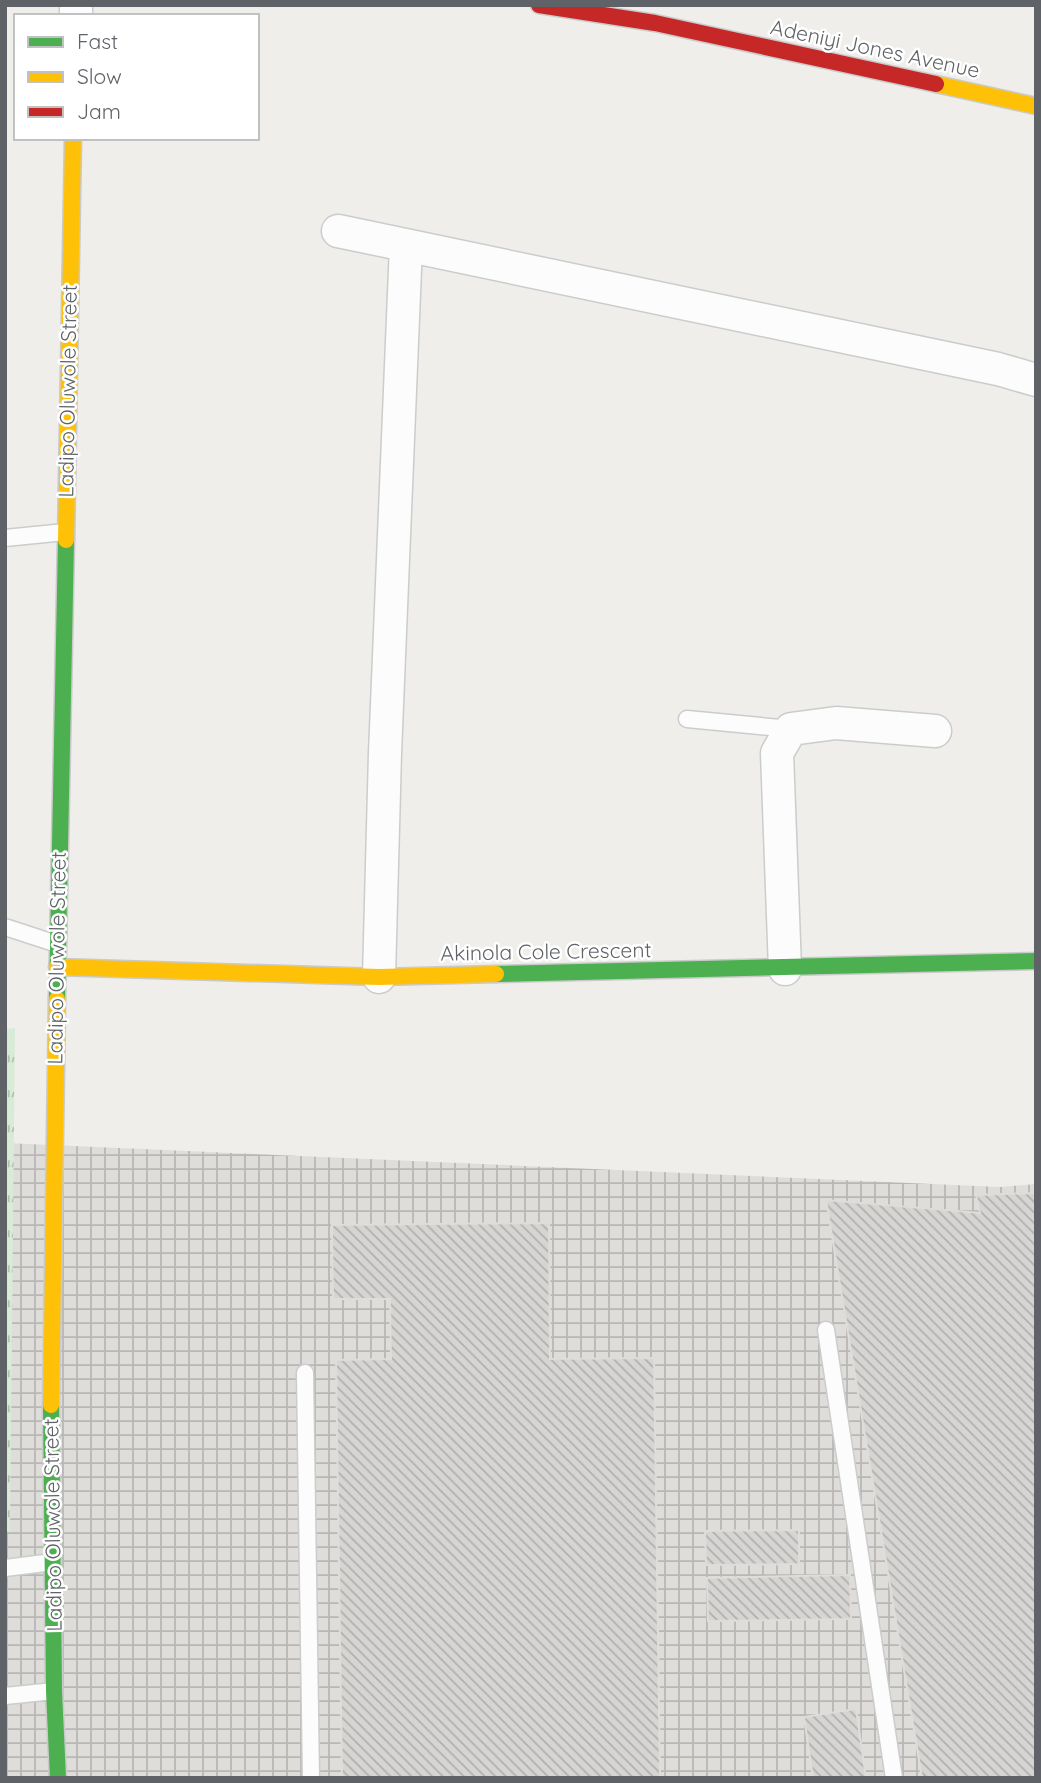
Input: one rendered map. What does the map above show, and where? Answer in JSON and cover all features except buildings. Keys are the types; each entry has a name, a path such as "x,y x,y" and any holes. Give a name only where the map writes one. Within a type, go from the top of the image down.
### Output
{"street":[{"name":"Adeniyi Jones Avenue","path":"540,5 657,14 1036,106"},
{"name":"Ladipo Oluwole Street","path":"58,1778 54,1691 51,1351 73,140"},
{"path":"338,230 998,369 1036,380"},
{"path":"379,977 385,753 406,245"},
{"path":"785,969 777,753 791,729 836,723 935,731"},
{"name":"Akinola Cole Crescent","path":"57,967 379,977 1036,961"}],"lane":[{"path":"5,538 65,532"},
{"path":"687,719 791,729"},
{"path":"5,927 57,944"},
{"path":"826,1329 894,1778"},
{"path":"305,1373 312,1778"},
{"path":"5,1568 53,1562"},
{"path":"5,1696 54,1691"}],"shaded area":[{"path":"5,1143 1000,1187 1036,1184 1036,1778 5,1778"}],"green space":[{"path":"15,1028 10,1531 5,1532 5,1029"}],"traffic: fast":[{"path":"57,999 66,540"},
{"path":"496,974 1036,961"},
{"path":"51,1405 54,1691 58,1778"}],"traffic: slow":[{"path":"936,84 1036,106"},
{"path":"66,540 73,140"},
{"path":"57,967 379,977 496,974"},
{"path":"51,1405 57,999"}],"traffic: jam":[{"path":"539,5 655,23 936,84"}]}
